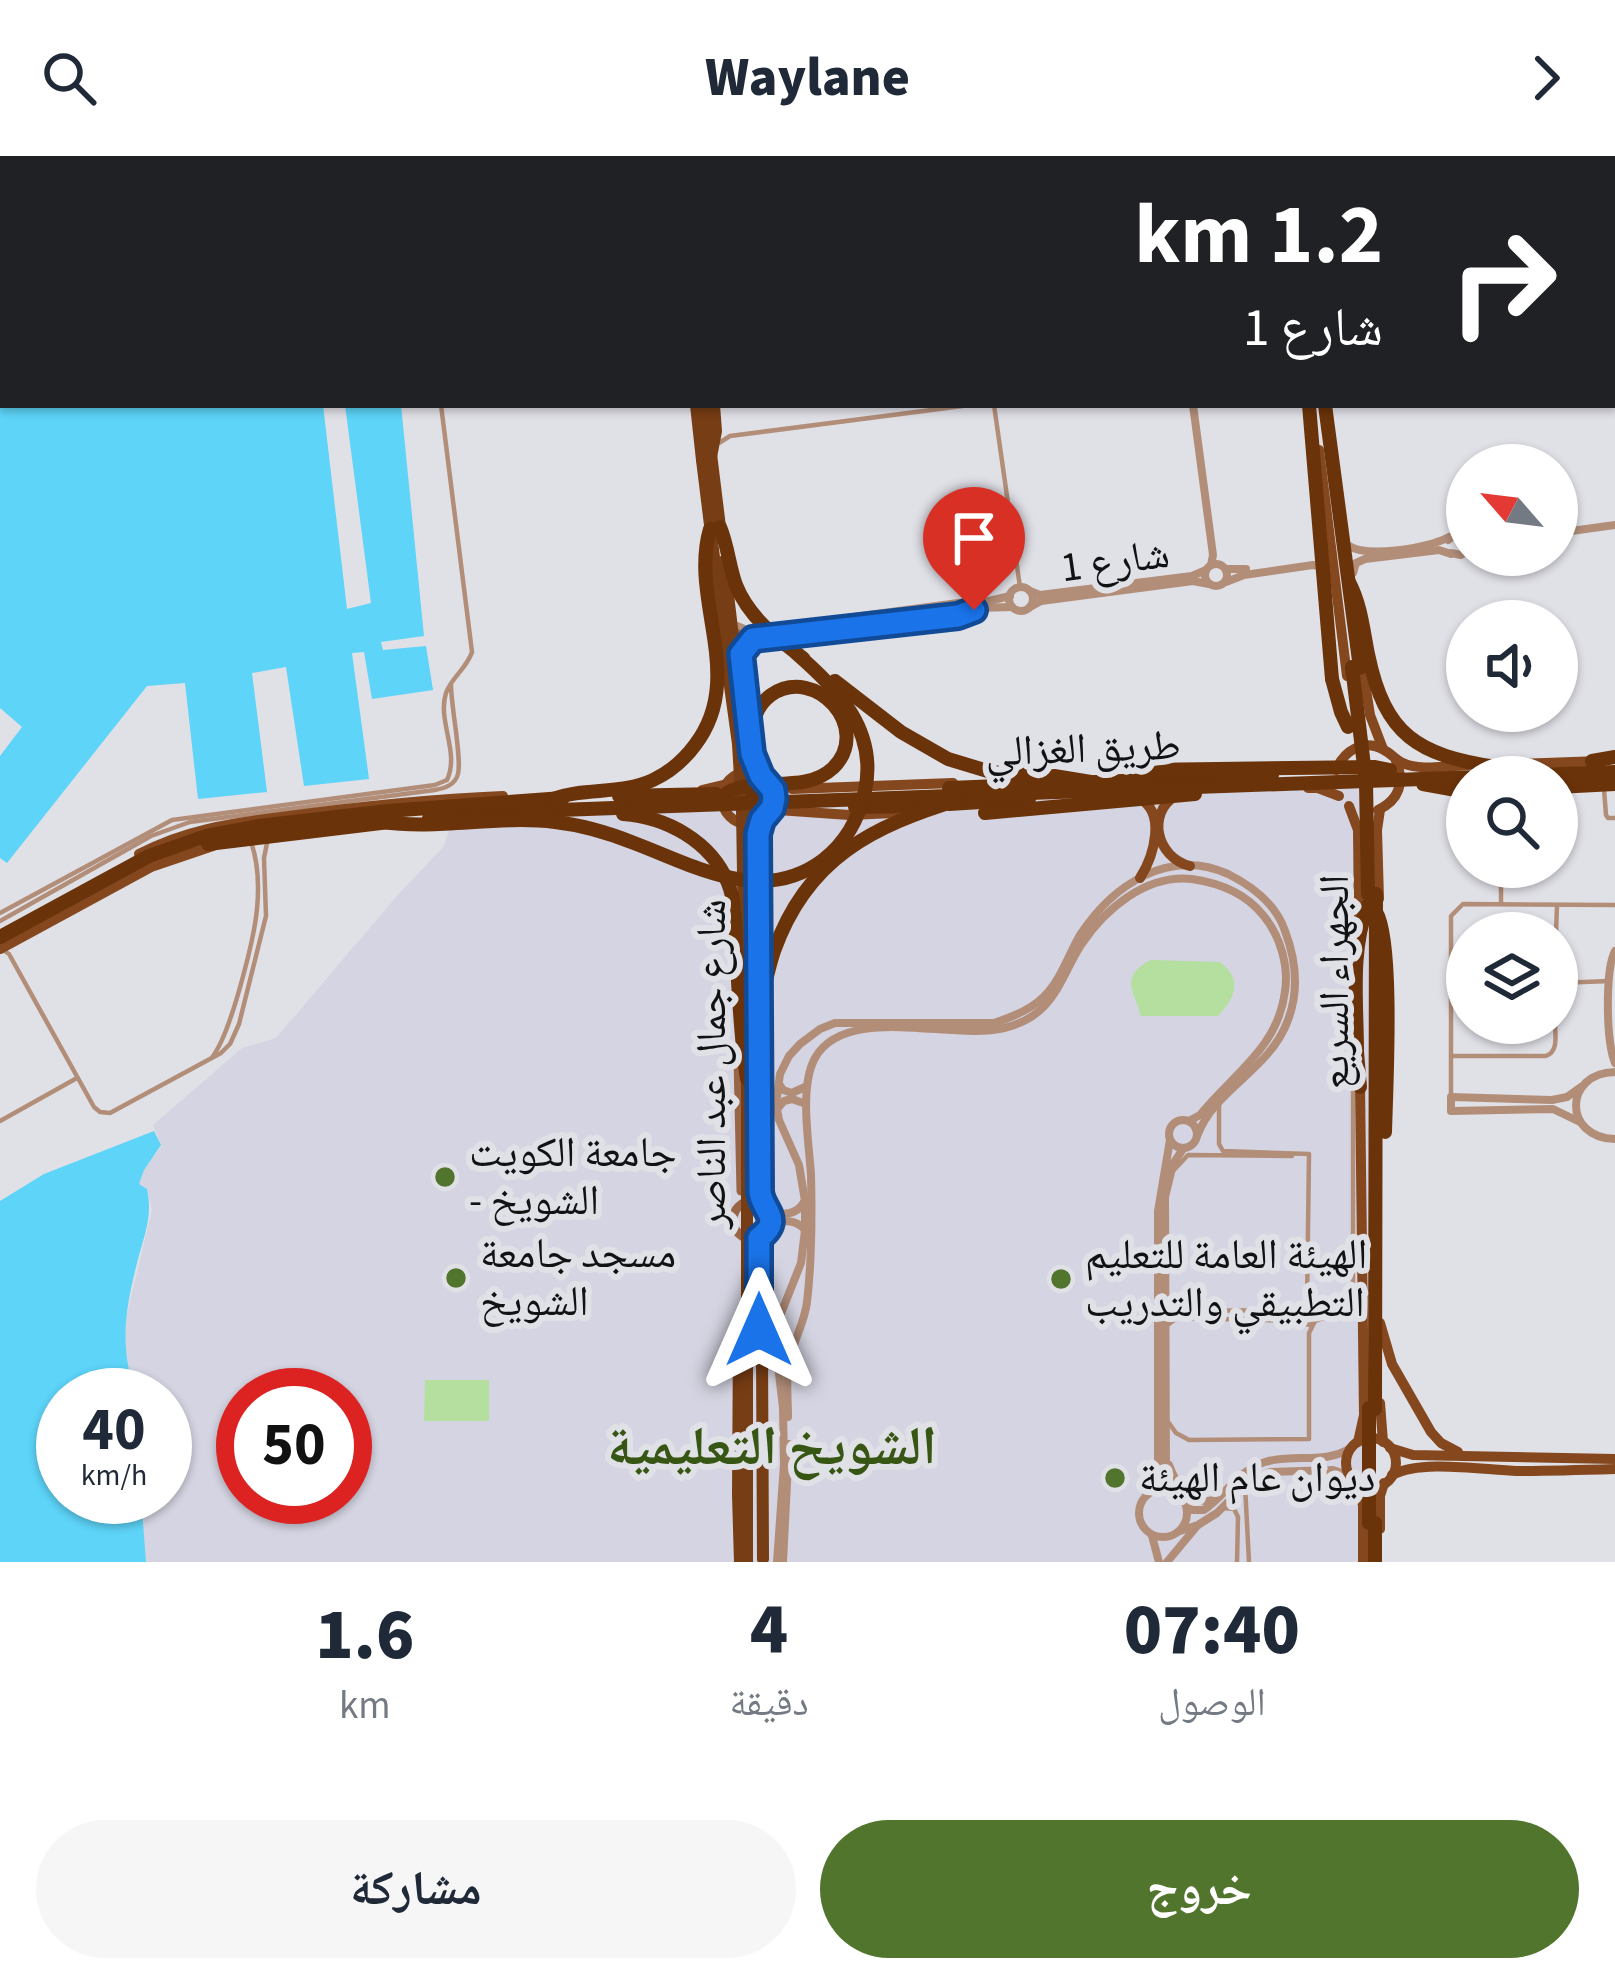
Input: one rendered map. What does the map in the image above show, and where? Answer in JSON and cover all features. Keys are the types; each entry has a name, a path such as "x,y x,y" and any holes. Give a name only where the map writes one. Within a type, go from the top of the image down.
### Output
{"highway":[{"name":"شارع جمال عبد الناصر","path":"704,408 741,790 759,1562"},
{"name":"شارع جمال عبد الناصر","path":"705,408 716,430 715,528 751,800 755,1033 750,1278"},
{"path":"1319,408 1328,655 1341,712 1360,743 1393,770 1446,788"},
{"name":"الجهراء السريع","path":"1319,408 1364,759 1372,908"},
{"name":"الجهراء السريع","path":"1320,408 1351,578 1370,762 1372,1562"},
{"path":"382,822 554,822 610,834 721,878 767,881 802,872 836,848 862,803 868,762 865,742 850,708 826,679 762,624 747,605 737,588 729,550 715,528"},
{"path":"3,944 181,851 225,841 556,804 568,794 649,782 682,761 711,716 718,657 705,556 715,528"},
{"path":"1351,578 1379,696 1397,726 1446,757"},
{"path":"796,653 901,732 948,759 991,772 1048,776 1097,790"},
{"path":"751,800 754,790 754,786 753,761 753,730 757,714 777,692 793,687 814,690 839,711 846,729 843,752 833,767 809,780 757,787 746,787 738,788 728,798 750,807 920,806 1097,790"},
{"path":"1592,761 1615,769"},
{"path":"1031,780 1144,770 1393,766"},
{"name":"طريق الغزالي","path":"556,804 1097,790 1393,766 1446,767"},
{"name":"طريق الغزالي","path":"1578,768 1615,769"},
{"path":"1578,778 1615,769"},
{"name":"طريق الغزالي","path":"728,798 1615,769"},
{"path":"942,810 985,813 1193,795 1230,785"},
{"path":"755,1033 775,949 814,881 849,848 889,823 983,793"},
{"path":"3,944 149,856 206,836 388,811 556,804 634,815 661,821 699,844 727,882 734,909 747,1079"},
{"path":"1360,1088 1357,944 1372,908"},
{"path":"1372,908 1384,927 1386,973 1382,1162"},
{"path":"750,1278 738,1352 738,1495 759,1562"}],"main road":[{"path":"704,408 737,752 728,798 737,835 742,1204"},
{"path":"705,408 712,425 752,754 774,799 758,834 765,1207 770,1226 759,1238 759,1562"},
{"path":"1319,408 1354,730 1352,749"},
{"name":"الجهراء السريع","path":"1320,408 1348,546 1366,698 1383,749"},
{"path":"1394,799 1401,781 1383,749 1352,749 1339,762 1335,775 1339,796 1366,812 1380,810 1428,782 1446,782"},
{"name":"طريق الغزالي","path":"1393,766 1592,761"},
{"name":"طريق الغزالي","path":"3,944 162,862 214,846 497,819 711,808 728,798 746,772 784,789 1315,769 1339,762"},
{"path":"1578,780 1599,778 1615,769"},
{"name":"طريق الغزالي","path":"3,944 157,845 212,826 328,810 446,799 691,791 728,798 744,824 778,810 849,815 942,810 1097,790 1129,795 1302,787 1339,796"},
{"path":"1182,793 1170,798 1160,813 1161,842 1169,857 1190,866"},
{"path":"1129,795 1149,803 1154,812 1154,843 1140,878"},
{"name":"الجهراء السريع","path":"1349,806 1358,830 1364,1415 1354,1445"},
{"name":"الجهراء السريع","path":"1380,810 1380,1420 1387,1445"},
{"path":"759,1238 742,1237 733,1221 742,1204 751,1201 765,1207"},
{"path":"742,1237 759,1562"},
{"path":"1380,1324 1392,1364 1431,1432 1460,1454"},
{"path":"1372,1562 1363,1505 1346,1460 1354,1445 1370,1438 1408,1455 1615,1459"},
{"path":"1372,1562 1380,1496 1395,1461 1387,1445"},
{"path":"1419,1455 1415,1463 1427,1467"},
{"path":"1352,1479 1371,1487 1404,1469 1427,1467 1615,1469"}],"street":[{"path":"0,917 190,816 443,782 451,773 446,694 472,652 441,408"},
{"path":"713,456 720,442 730,436 947,408"},
{"path":"995,408 1025,589 1033,599 1030,607"},
{"path":"1195,408 1215,567 1226,581"},
{"path":"712,425 730,436"},
{"path":"1578,528 1615,523"},
{"path":"1348,546 1366,553 1446,538"},
{"name":"شارع 1","path":"1025,589 1040,595 1192,576 1215,567 1239,570 1312,561 1331,545"},
{"path":"1351,578 1356,563 1365,560 1446,552"},
{"name":"شارع 1","path":"1011,601 1020,611 1041,601 1193,581 1216,587 1244,574 1317,565 1334,574"},
{"path":"1209,584 1205,578 1215,567"},
{"path":"1011,601 1025,589"},
{"name":"شارع 1","path":"810,629 958,603 1011,601"},
{"name":"شارع 1","path":"752,636 959,615 1011,601"},
{"path":"958,603 964,608 959,615"},
{"path":"737,626 752,636 741,654"},
{"path":"1599,778 1604,783 1606,815 1615,818"},
{"path":"3,944 97,1110 110,1113 225,1051 233,1039 263,928 265,851 270,838"},
{"path":"213,1056 225,1036 254,926 258,895 250,840"},
{"path":"759,1562 789,1476 788,1370 808,1289 812,1202 807,1085 811,1067 831,1040 850,1031 994,1030 1025,1020 1054,997 1113,893 1169,867 1216,870 1235,878 1258,893 1284,925 1295,997 1279,1041 1204,1119 1193,1144 1176,1157 1162,1197"},
{"path":"759,1562 784,1464 775,1340 802,1264 806,1230 797,1156 777,1112 784,1064 800,1044 835,1023 994,1023 1015,1017 1048,993 1079,937 1096,919 1158,882 1181,878 1208,881 1252,903 1287,952 1281,1016 1267,1044 1200,1115 1178,1120 1169,1130 1162,1197 1168,1480 1192,1510 1204,1510 1227,1487"},
{"path":"1229,889 1235,878"},
{"path":"1501,888 1501,904"},
{"path":"1113,893 1120,902"},
{"path":"1615,905 1463,904 1451,916 1451,1111 1553,1105 1589,1078 1615,1067 1610,1049 1610,958 1615,950"},
{"path":"1557,905 1557,912"},
{"path":"254,926 263,928"},
{"path":"1578,982 1610,982"},
{"path":"234,1004 243,1006"},
{"path":"1166,1306 1188,1315 1302,1322 1315,1322 1348,1308 1353,1299 1353,1059 1360,1031"},
{"path":"1451,1056 1546,1056 1556,1044"},
{"path":"1600,1073 1610,1049"},
{"path":"0,1121 77,1078"},
{"path":"778,1083 792,1094 807,1085"},
{"path":"1580,1122 1576,1108 1581,1088"},
{"path":"1451,1096 1553,1105 1598,1137 1615,1138"},
{"path":"777,1112 784,1101 792,1099 807,1105"},
{"path":"1219,1104 1223,1151 1309,1155"},
{"path":"1189,1120 1198,1134"},
{"path":"1170,1139 1183,1149"},
{"path":"1169,1176 1188,1155 1309,1155"},
{"path":"1164,1418 1176,1433 1190,1440 1309,1439 1309,1333 1315,1322 1309,1155"},
{"path":"765,1207 779,1214 795,1212 805,1201"},
{"path":"1162,1211 1164,1418 1158,1472 1140,1505 1139,1519 1164,1562"},
{"path":"770,1226 794,1221 806,1230"},
{"path":"1166,1329 1174,1319 1188,1315 1348,1308"},
{"path":"1300,1310 1309,1333"},
{"path":"781,1316 790,1329 804,1320"},
{"path":"775,1340 787,1336 795,1342"},
{"path":"1167,1458 1177,1482 1197,1502 1213,1500 1253,1467 1330,1458 1354,1445"},
{"path":"1164,1562 1245,1485 1284,1464 1338,1470 1352,1479"},
{"path":"1245,1485 1249,1562"},
{"path":"1146,1495 1161,1489 1177,1493"},
{"path":"1164,1562 1167,1546 1187,1517 1184,1502"},
{"path":"1223,1508 1234,1509 1238,1517 1237,1562"},
{"path":"1151,1535 1165,1538 1198,1525"}],"shaded area":[{"path":"1368,775 1377,912 1372,1562 143,1562 141,1524 192,1524 192,1368 128,1368 124,1354 126,1318 152,1210 147,1189 139,1184 161,1146 153,1125 242,1048 276,1038 444,846 455,811"}],"green space":[{"path":"1151,960 1220,962 1232,976 1232,996 1218,1016 1141,1016 1132,979"},
{"path":"425,1380 489,1380 489,1421 424,1421"}],"water":[{"path":"0,408 323,408 347,609 371,603 345,408 401,408 424,636 381,642 383,650 426,646 433,690 372,699 364,652 352,653 369,779 304,786 286,667 252,673 267,792 198,799 185,683 147,686 7,863 0,858 0,756 22,727 0,708"},
{"path":"154,1131 161,1145 139,1184 147,1189 148,1218 129,1297 129,1368 36,1368 36,1524 143,1524 146,1562 0,1562 0,1201 44,1174"}],"place":[{"name":"جامعة الكويت - الشويخ","path":"445,1177"},
{"name":"مسجد جامعة الشويخ","path":"456,1278"},
{"name":"الهيئة العامة للتعليم التطبيقي والتدريب","path":"1061,1279"},
{"name":"ديوان عام الهيئة","path":"1115,1478"}],"district":[{"name":"الشويخ التعليمية","path":"772,1447"}],"route":[{"path":"759,1330 759,1238 771,1221 760,1192 758,834 774,799 752,754 741,654 753,639 958,616 974,610"}]}
